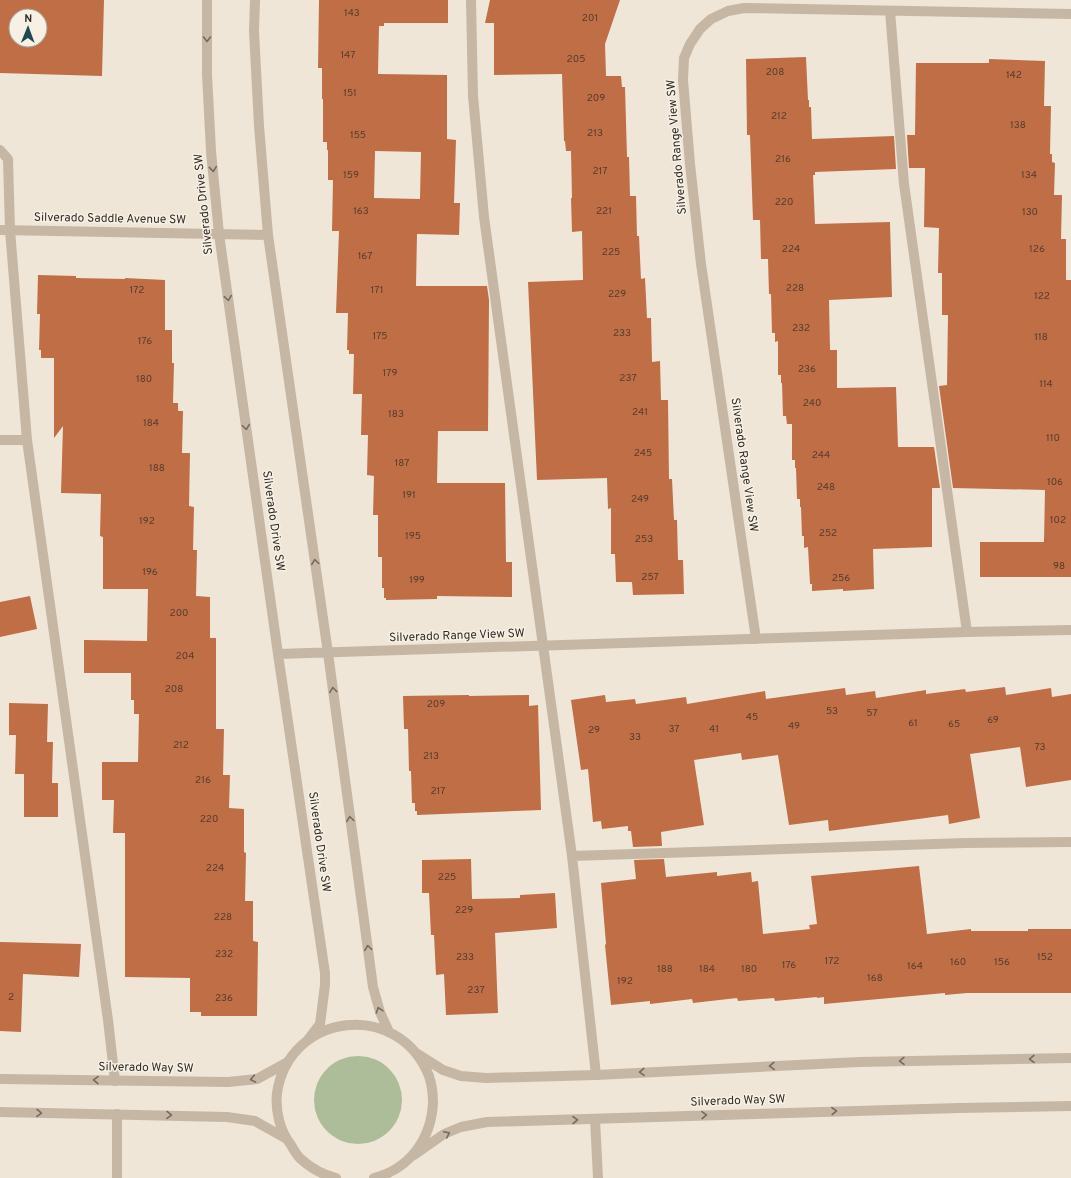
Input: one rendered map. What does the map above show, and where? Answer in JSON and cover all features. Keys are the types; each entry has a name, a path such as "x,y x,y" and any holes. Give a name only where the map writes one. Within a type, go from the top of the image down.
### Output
{"street":[{"name":"Silverado Drive SW","path":"207,0 207,74 211,151 219,234 278,654 325,973 320,1024 307,1041"},
{"path":"255,0 254,31 259,126 268,235 328,652 373,986 380,1012 389,1032"},
{"path":"471,0 473,96 484,217 572,856 596,1075"},
{"name":"Silverado Range View SW","path":"756,639 701,264 690,164 683,80 684,58 690,44 700,29 711,19 728,11 744,8 1071,14"},
{"path":"890,11 904,184 967,632"},
{"path":"0,150 8,159 5,230 27,440 105,996 115,1081"},
{"name":"Silverado Saddle Avenue SW","path":"5,230 268,235"},
{"path":"0,440 27,440"},
{"name":"Silverado Range View SW","path":"278,654 1071,630"},
{"path":"572,856 965,843 1071,842"},
{"path":"336,1178 317,1174 300,1159 286,1138 278,1114 277,1099 279,1084 288,1062 296,1050 307,1041 329,1029 349,1024 372,1026 389,1032 404,1041 416,1053 443,1070 461,1076 486,1078 596,1075 859,1062 1071,1058"},
{"path":"414,1155 427,1134 432,1115 433,1094 429,1076 416,1053"},
{"name":"Silverado Way SW","path":"0,1079 228,1082 257,1079 288,1062"},
{"name":"Silverado Way SW","path":"399,1167 444,1134 461,1127 487,1122 944,1108 1071,1106"},
{"path":"0,1112 227,1117 255,1121 286,1138"},
{"path":"117,1114 117,1178"},
{"path":"595,1119 598,1178"},
{"path":"374,1178 384,1175 399,1167"},
{"path":"394,1178 399,1167"}],"green space":[{"path":"358,1056 375,1059 383,1063 395,1075 399,1083 402,1100 399,1117 395,1125 383,1137 375,1141 358,1144 341,1141 333,1137 321,1125 317,1117 314,1100 317,1083 321,1075 333,1063 341,1059"}],"building":[{"path":"0,0 104,0 102,76 0,73"},
{"path":"319,0 448,0 448,23 384,23 384,26 379,26 378,74 447,75 447,139 456,140 454,203 460,203 459,235 417,234 416,286 487,286 489,300 488,431 438,431 437,483 505,483 506,562 512,562 512,597 437,596 437,599 386,600 386,598 384,598 384,588 382,588 382,557 378,557 378,515 373,515 374,476 367,475 368,435 361,435 362,394 353,394 354,354 349,354 349,350 347,350 348,313 336,313 339,231 332,231 333,180 328,180 327,142 323,142 322,68 318,68","holes":["375,151 421,152 420,199 374,198"]},
{"path":"490,0 620,0 605,44 606,76 621,76 622,87 625,87 627,157 629,157 630,196 636,196 637,236 639,236 641,279 645,278 647,318 651,318 652,362 660,361 661,400 668,400 669,479 672,479 674,520 677,520 678,560 683,560 684,594 633,595 632,582 616,582 615,554 611,554 611,508 608,509 607,478 537,480 528,282 583,280 582,231 572,232 571,151 566,151 564,141 562,74 494,75 494,23 485,23"},
{"path":"806,57 808,100 809,107 811,107 812,139 894,136 896,169 815,172 815,175 813,175 815,224 890,222 892,297 829,300 830,350 837,350 837,388 896,387 898,447 934,447 940,488 932,488 932,547 873,549 874,589 812,591 812,584 810,584 808,547 804,548 800,499 797,499 795,460 792,460 792,424 787,424 786,416 783,416 782,383 781,375 778,375 778,341 775,342 775,333 772,333 768,259 761,259 760,220 753,220 750,135 747,135 746,59"},
{"path":"989,59 1045,61 1044,106 1051,106 1050,154 1052,154 1052,162 1055,163 1054,195 1062,195 1061,239 1066,239 1066,280 1071,280 1071,577 980,577 980,542 1044,542 1045,490 953,488 939,386 947,385 948,315 942,315 942,273 938,273 939,228 924,227 925,168 909,168 907,135 915,135 916,63 989,63"},
{"path":"38,275 76,276 76,278 165,280 165,330 172,330 172,363 174,363 173,403 178,403 178,411 183,411 182,453 190,453 189,506 194,507 193,550 197,550 196,596 210,597 210,638 216,638 216,729 224,729 223,775 230,775 229,808 244,809 244,852 246,853 245,901 253,901 253,941 258,942 257,1016 201,1016 201,1012 190,1012 190,978 125,977 125,833 113,833 114,800 102,800 102,762 138,762 139,714 134,714 134,700 131,700 131,673 84,673 84,640 147,641 148,589 103,589 103,537 100,536 101,494 61,493 63,426 54,438 54,358 41,358 41,350 39,350 40,314 37,314"},
{"path":"30,596 37,629 0,637 0,602"},
{"path":"1005,687 1006,695 1051,688 1052,697 1071,694 1071,780 1026,787 1020,747 970,754 980,818 949,824 948,815 829,831 828,820 789,825 778,755 742,760 741,753 694,760 704,825 661,832 662,846 633,847 631,831 628,831 628,826 602,829 601,821 593,822 588,769 581,770 571,700 605,695 606,702 635,699 636,704 686,697 687,704 765,691 766,699 845,688 846,695 875,691 876,698 926,690 926,694 965,689 966,692"},
{"path":"529,695 529,706 538,705 541,810 417,815 417,811 415,811 415,803 412,803 411,771 409,771 408,729 404,729 403,696"},
{"path":"9,703 48,704 47,742 53,742 52,783 58,783 58,817 24,817 24,774 15,774 16,735 9,735"},
{"path":"471,859 472,899 520,898 520,895 555,893 557,928 495,933 498,1013 446,1015 444,974 436,975 434,935 431,935 429,893 422,893 422,860"},
{"path":"664,859 666,877 717,872 717,876 751,872 752,882 758,881 763,934 810,929 809,925 817,924 811,876 919,866 927,934 971,929 971,931 1028,931 1028,929 1071,929 1071,993 967,993 945,995 945,993 824,1004 824,997 817,997 775,1001 774,998 738,1001 737,998 693,1003 692,999 650,1004 650,1001 611,1005 601,883 636,879 634,860"},
{"path":"0,942 81,944 79,977 23,974 21,1032 0,1031"}]}
